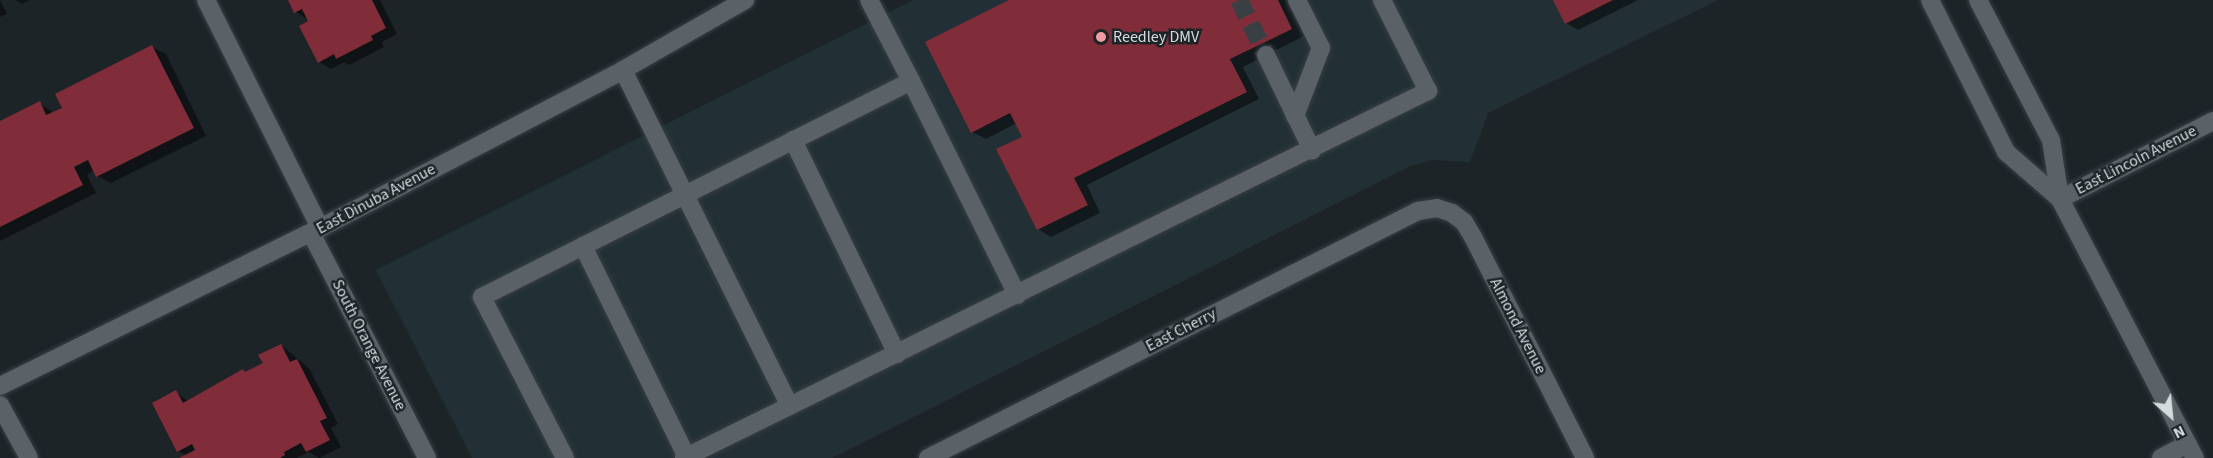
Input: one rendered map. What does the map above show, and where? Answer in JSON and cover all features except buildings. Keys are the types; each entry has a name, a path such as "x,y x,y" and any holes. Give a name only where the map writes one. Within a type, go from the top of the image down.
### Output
{"street":[{"name":"South Orange Avenue","path":"206,0 427,458"},
{"name":"East Dinuba Avenue","path":"0,386 315,230 623,70 745,0"},
{"path":"869,0 1017,295"},
{"path":"1295,116 1321,48 1297,0"},
{"path":"583,246 686,457 1428,91 1382,0"},
{"path":"1929,0 2006,152 2060,199"},
{"path":"1978,0 2051,140 2060,199 2191,451 2161,458"},
{"path":"1266,55 1312,150"},
{"path":"623,70 790,406"},
{"path":"565,458 482,297 911,81"},
{"name":"East Lincoln Avenue","path":"2060,199 2213,121"},
{"path":"793,140 897,354"},
{"name":"East Cherry","path":"928,458 1418,211 1437,208"},
{"name":"Almond Avenue","path":"1437,208 1452,213 1464,222 1473,237 1585,458"},
{"path":"0,405 29,458"}],"shaded area":[{"path":"913,0 1718,0 1488,113 1470,162 1432,160 1413,165 832,458 472,458 376,270"}],"tunnel":[{"path":"1239,0 1266,55"}],"place":[{"name":"Reedley DMV","path":"1101,37"}]}
